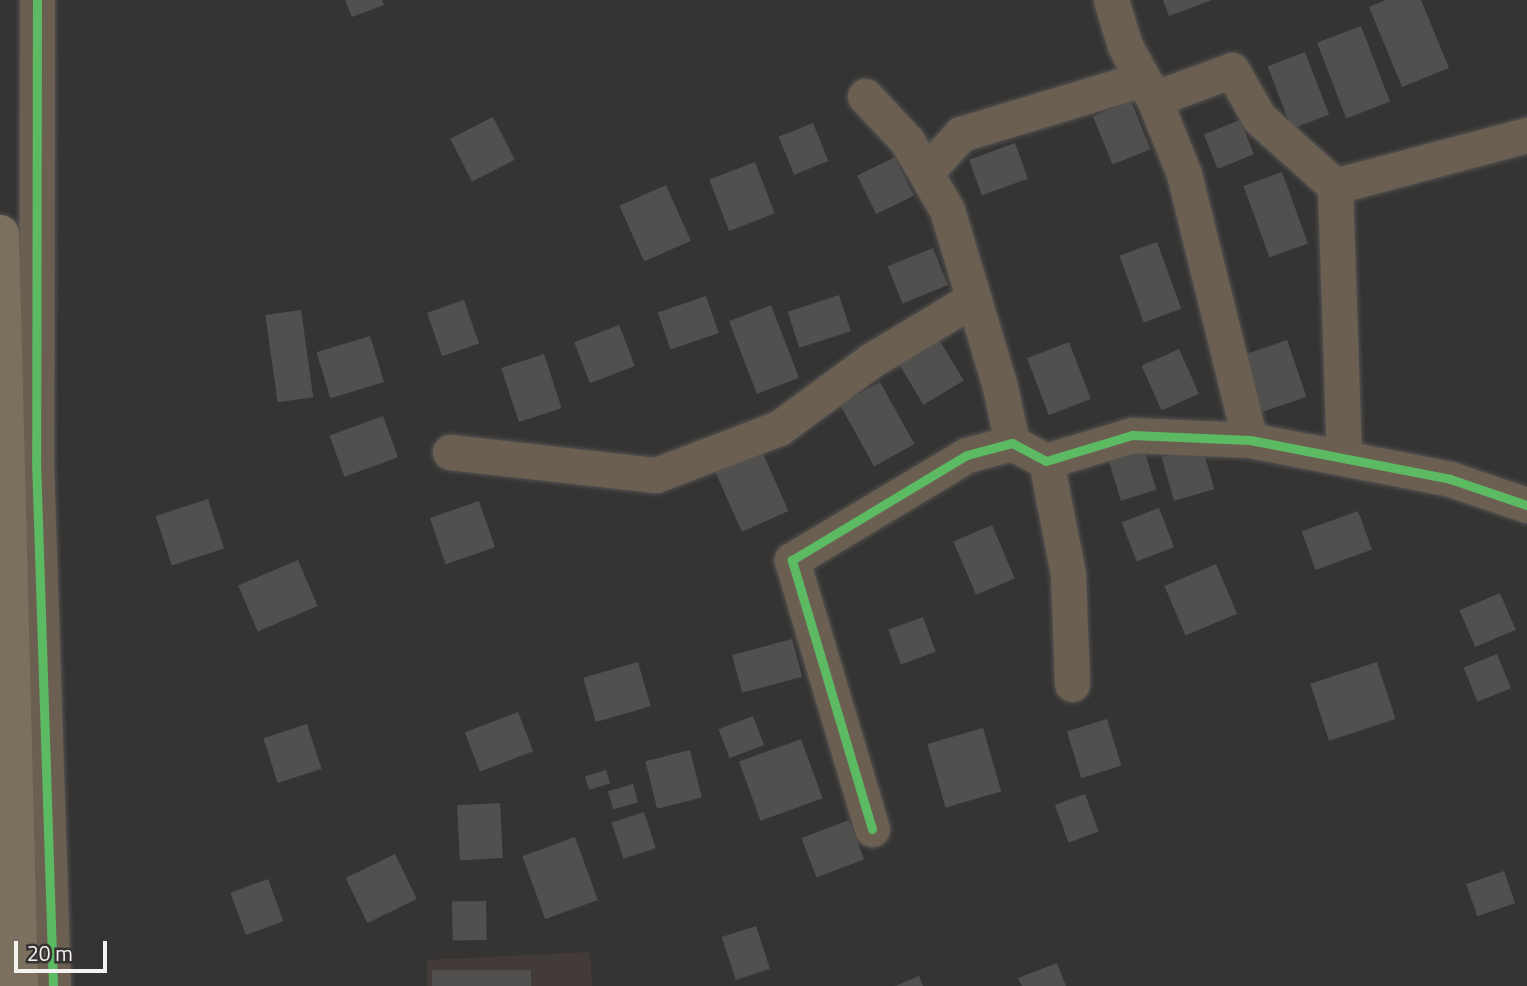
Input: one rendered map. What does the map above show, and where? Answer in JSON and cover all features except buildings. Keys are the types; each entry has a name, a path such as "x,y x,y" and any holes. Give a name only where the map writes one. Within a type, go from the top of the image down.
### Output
{"highway":[{"path":"0,233 19,986"}],"street":[{"path":"37,0 36,460 53,986"},
{"path":"1111,0 1125,46 1148,89 1184,174 1250,440"},
{"path":"926,172 961,134 1232,69 1259,118 1335,186 1344,458"},
{"path":"865,96 908,141 947,210 1012,443"},
{"path":"1335,186 1527,135"},
{"path":"450,452 656,475 779,428 872,360 974,299"},
{"path":"872,830 792,560 967,454 1012,443 1046,461 1132,435 1250,440 1450,479 1527,505"},
{"path":"1046,461 1068,574 1072,684"}],"shaded area":[{"path":"590,952 592,986 427,986 427,960"}],"cycle path":[{"path":"37,0 36,460 53,986"},
{"path":"872,829 792,560 967,455 1012,443 1046,461 1132,435 1250,440 1450,479 1527,505"}]}
